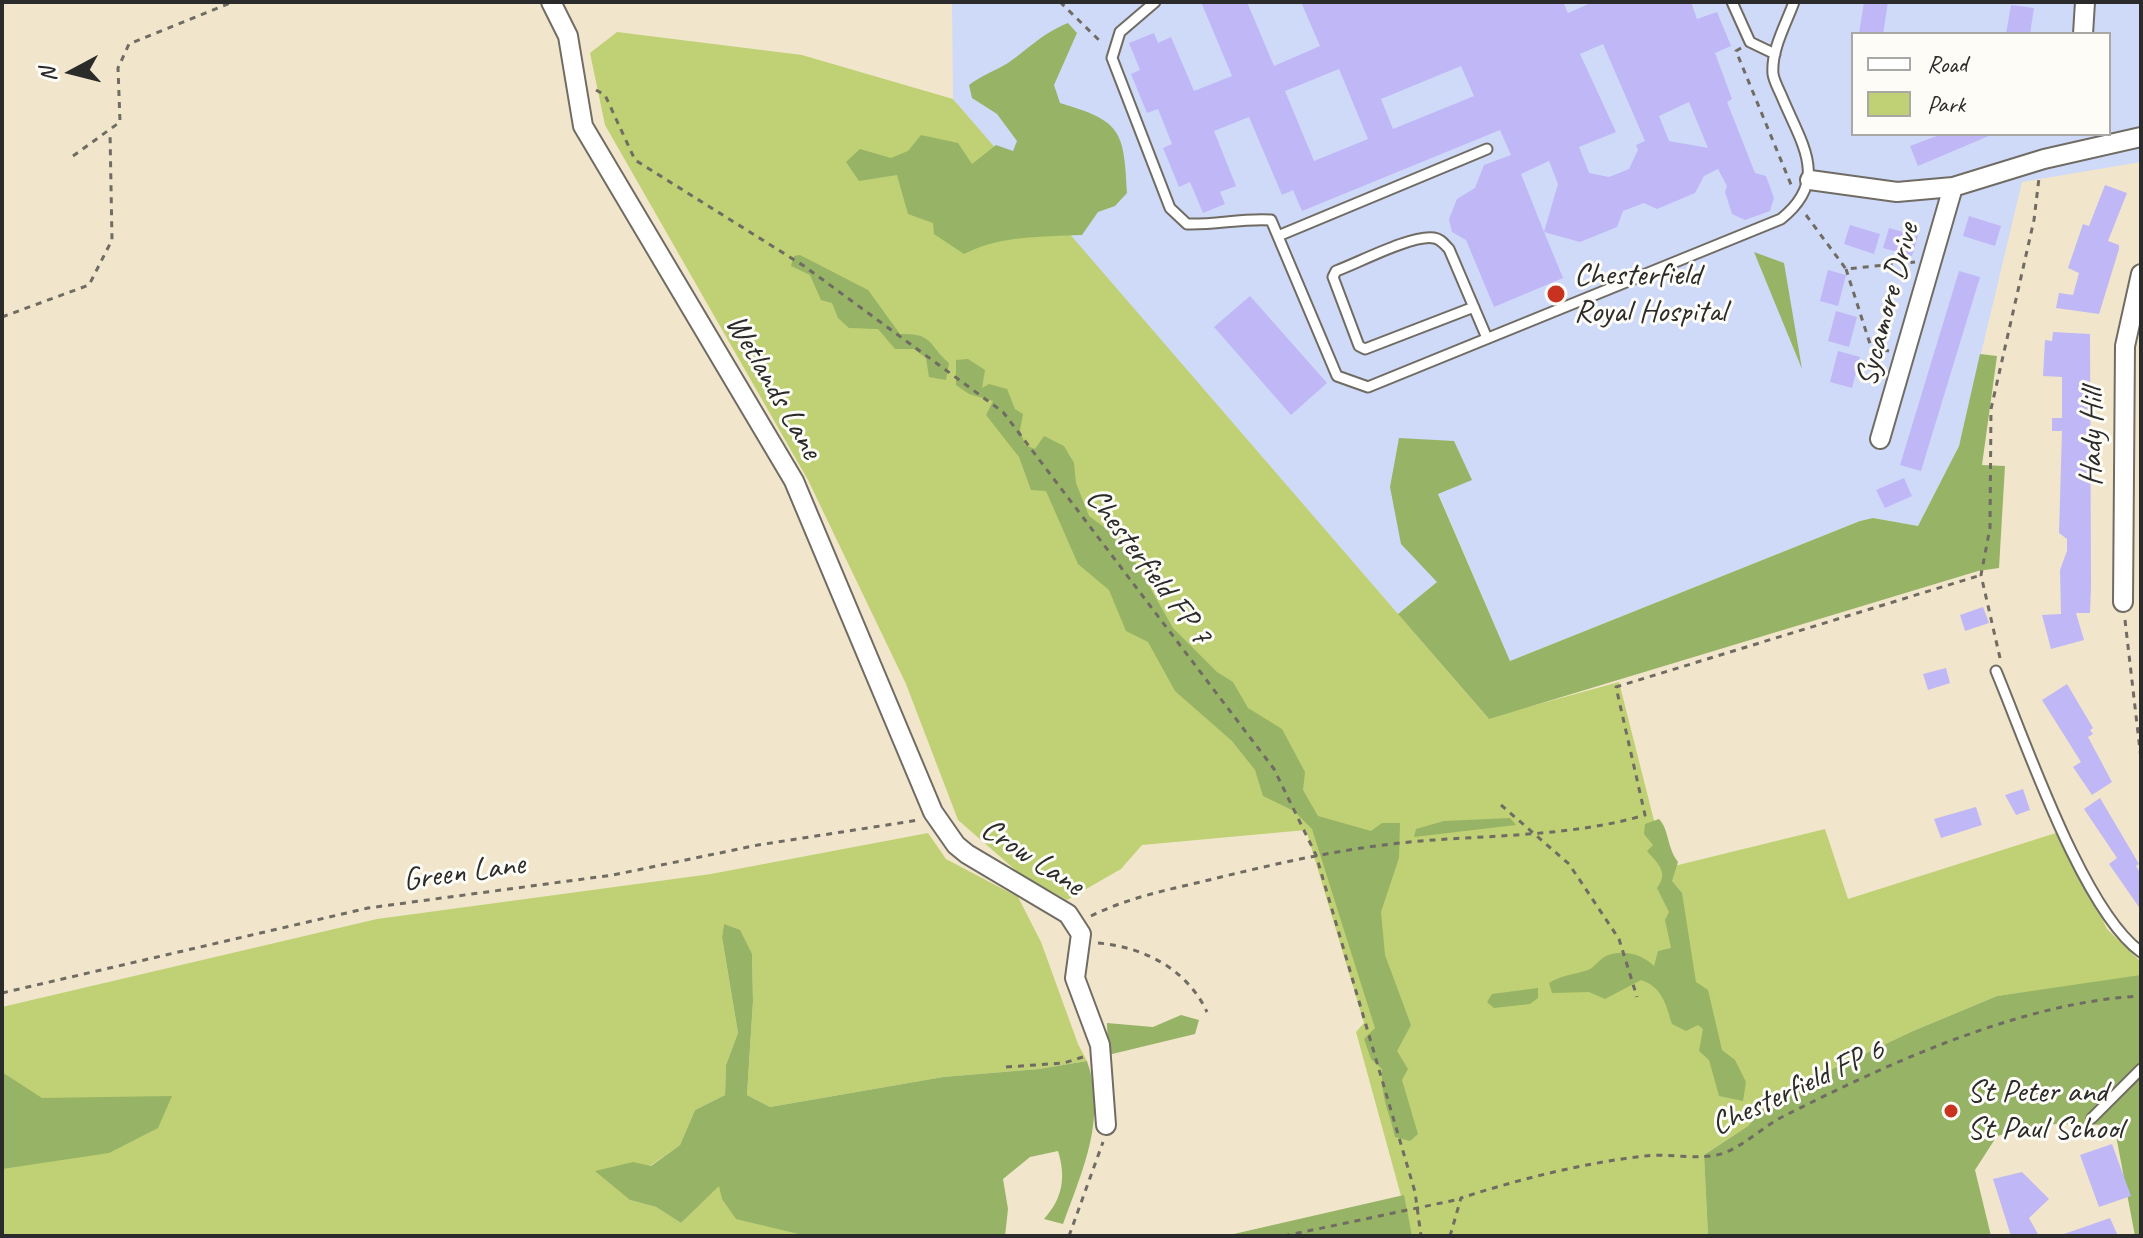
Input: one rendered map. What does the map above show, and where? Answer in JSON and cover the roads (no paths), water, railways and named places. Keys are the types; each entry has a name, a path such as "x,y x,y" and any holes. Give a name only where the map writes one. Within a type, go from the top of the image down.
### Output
{"street":[{"name":"Wetlands Lane","path":"551,2 568,36 583,126 794,481 933,812"},
{"path":"2083,32 2085,2"},
{"path":"2074,154 2076,136"},
{"name":"Sycamore Drive","path":"1810,180 1897,192 1953,187 2044,159 2141,137"},
{"name":"Sycamore Drive","path":"1880,439 1953,187"},
{"name":"Hady Hill","path":"2123,602 2125,341 2141,274"},
{"name":"Crow Lane","path":"933,812 956,845 967,854 1068,914 1077,924 1082,942 1075,978 1101,1051 1106,1125"}],"lane":[{"path":"1155,2 1120,32 1113,54 1129,109 1170,208 1187,224 1210,225 1241,217 1271,220 1337,376 1368,387 1781,219 1799,205 1810,180 1808,158 1773,76 1775,54 1794,2"},
{"path":"1732,2 1750,42 1775,54"},
{"path":"1278,236 1487,149"},
{"path":"1474,307 1365,349 1359,346 1333,277 1336,271 1431,237 1449,249 1474,307 1487,338"},
{"path":"1996,671 2072,851 2112,925 2141,952"},
{"path":"2092,1118 2141,1069"}],"place":[{"name":"Chesterfield Royal Hospital","path":"1556,294"},
{"name":"St Peter and St Paul School","path":"1951,1111"}]}
